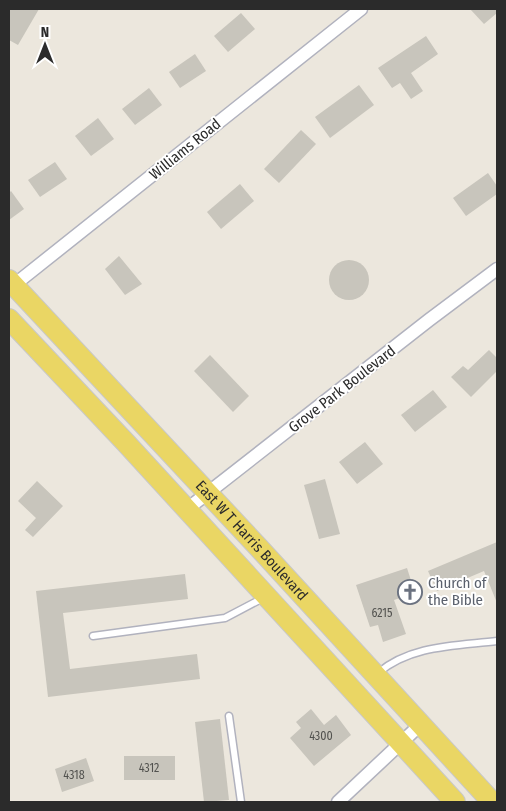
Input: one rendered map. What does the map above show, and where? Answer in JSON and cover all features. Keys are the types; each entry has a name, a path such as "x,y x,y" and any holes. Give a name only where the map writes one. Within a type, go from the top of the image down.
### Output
{"main road":[{"name":"East W T Harris Boulevard","path":"10,285 260,549 492,802"},
{"name":"East W T Harris Boulevard","path":"9,319 126,443 455,802"}],"street":[{"name":"Williams Road","path":"10,285 361,9"},
{"name":"Grove Park Boulevard","path":"186,510 497,268"},
{"path":"338,802 420,725"}],"lane":[{"path":"94,636 225,618 266,597"},
{"path":"375,675 396,660 430,649 497,641"},
{"path":"229,716 241,802"}],"building":[{"path":"9,9 39,9 18,45 9,40"},
{"path":"470,9 497,9 497,13 484,24"},
{"path":"241,13 255,29 228,52 214,36"},
{"path":"426,36 438,54 411,73 423,91 411,99 400,83 392,88 378,68"},
{"path":"195,54 206,71 180,88 169,72"},
{"path":"359,85 374,105 330,138 315,117"},
{"path":"149,88 162,105 135,125 122,109"},
{"path":"98,118 114,139 91,156 75,136"},
{"path":"301,130 316,144 279,183 264,169"},
{"path":"55,162 67,179 40,197 28,180"},
{"path":"488,173 497,186 497,194 466,216 453,198"},
{"path":"240,184 254,201 221,229 207,212"},
{"path":"11,191 24,209 9,220 9,193"},
{"path":"119,256 142,284 125,295 105,269"},
{"path":"353,260 360,263 366,269 369,280 368,288 360,297 353,300 345,300 338,297 330,288 329,276 332,269 341,261"},
{"path":"489,350 497,358 497,371 471,397 451,377 463,366 468,370"},
{"path":"210,355 249,396 233,412 194,371"},
{"path":"433,390 447,407 415,432 401,415"},
{"path":"365,442 383,464 357,484 339,462"},
{"path":"325,479 340,534 319,539 304,485"},
{"path":"37,481 63,506 33,537 25,530 36,518 18,501"},
{"path":"497,542 497,603 484,571 437,591 428,571"},
{"path":"407,568 415,593 394,600 406,634 383,642 378,625 370,627 356,585"},
{"path":"185,574 188,599 63,613 70,669 197,654 200,679 48,697 36,591"},
{"path":"311,709 324,725 336,715 351,735 314,766 290,738 301,728 296,722"},
{"path":"220,719 229,800 204,802 195,722"},
{"path":"124,756 175,756 175,780 124,780"},
{"path":"86,758 94,781 62,792 55,769"}],"place":[{"name":"Church of the Bible","path":"410,592"}]}
